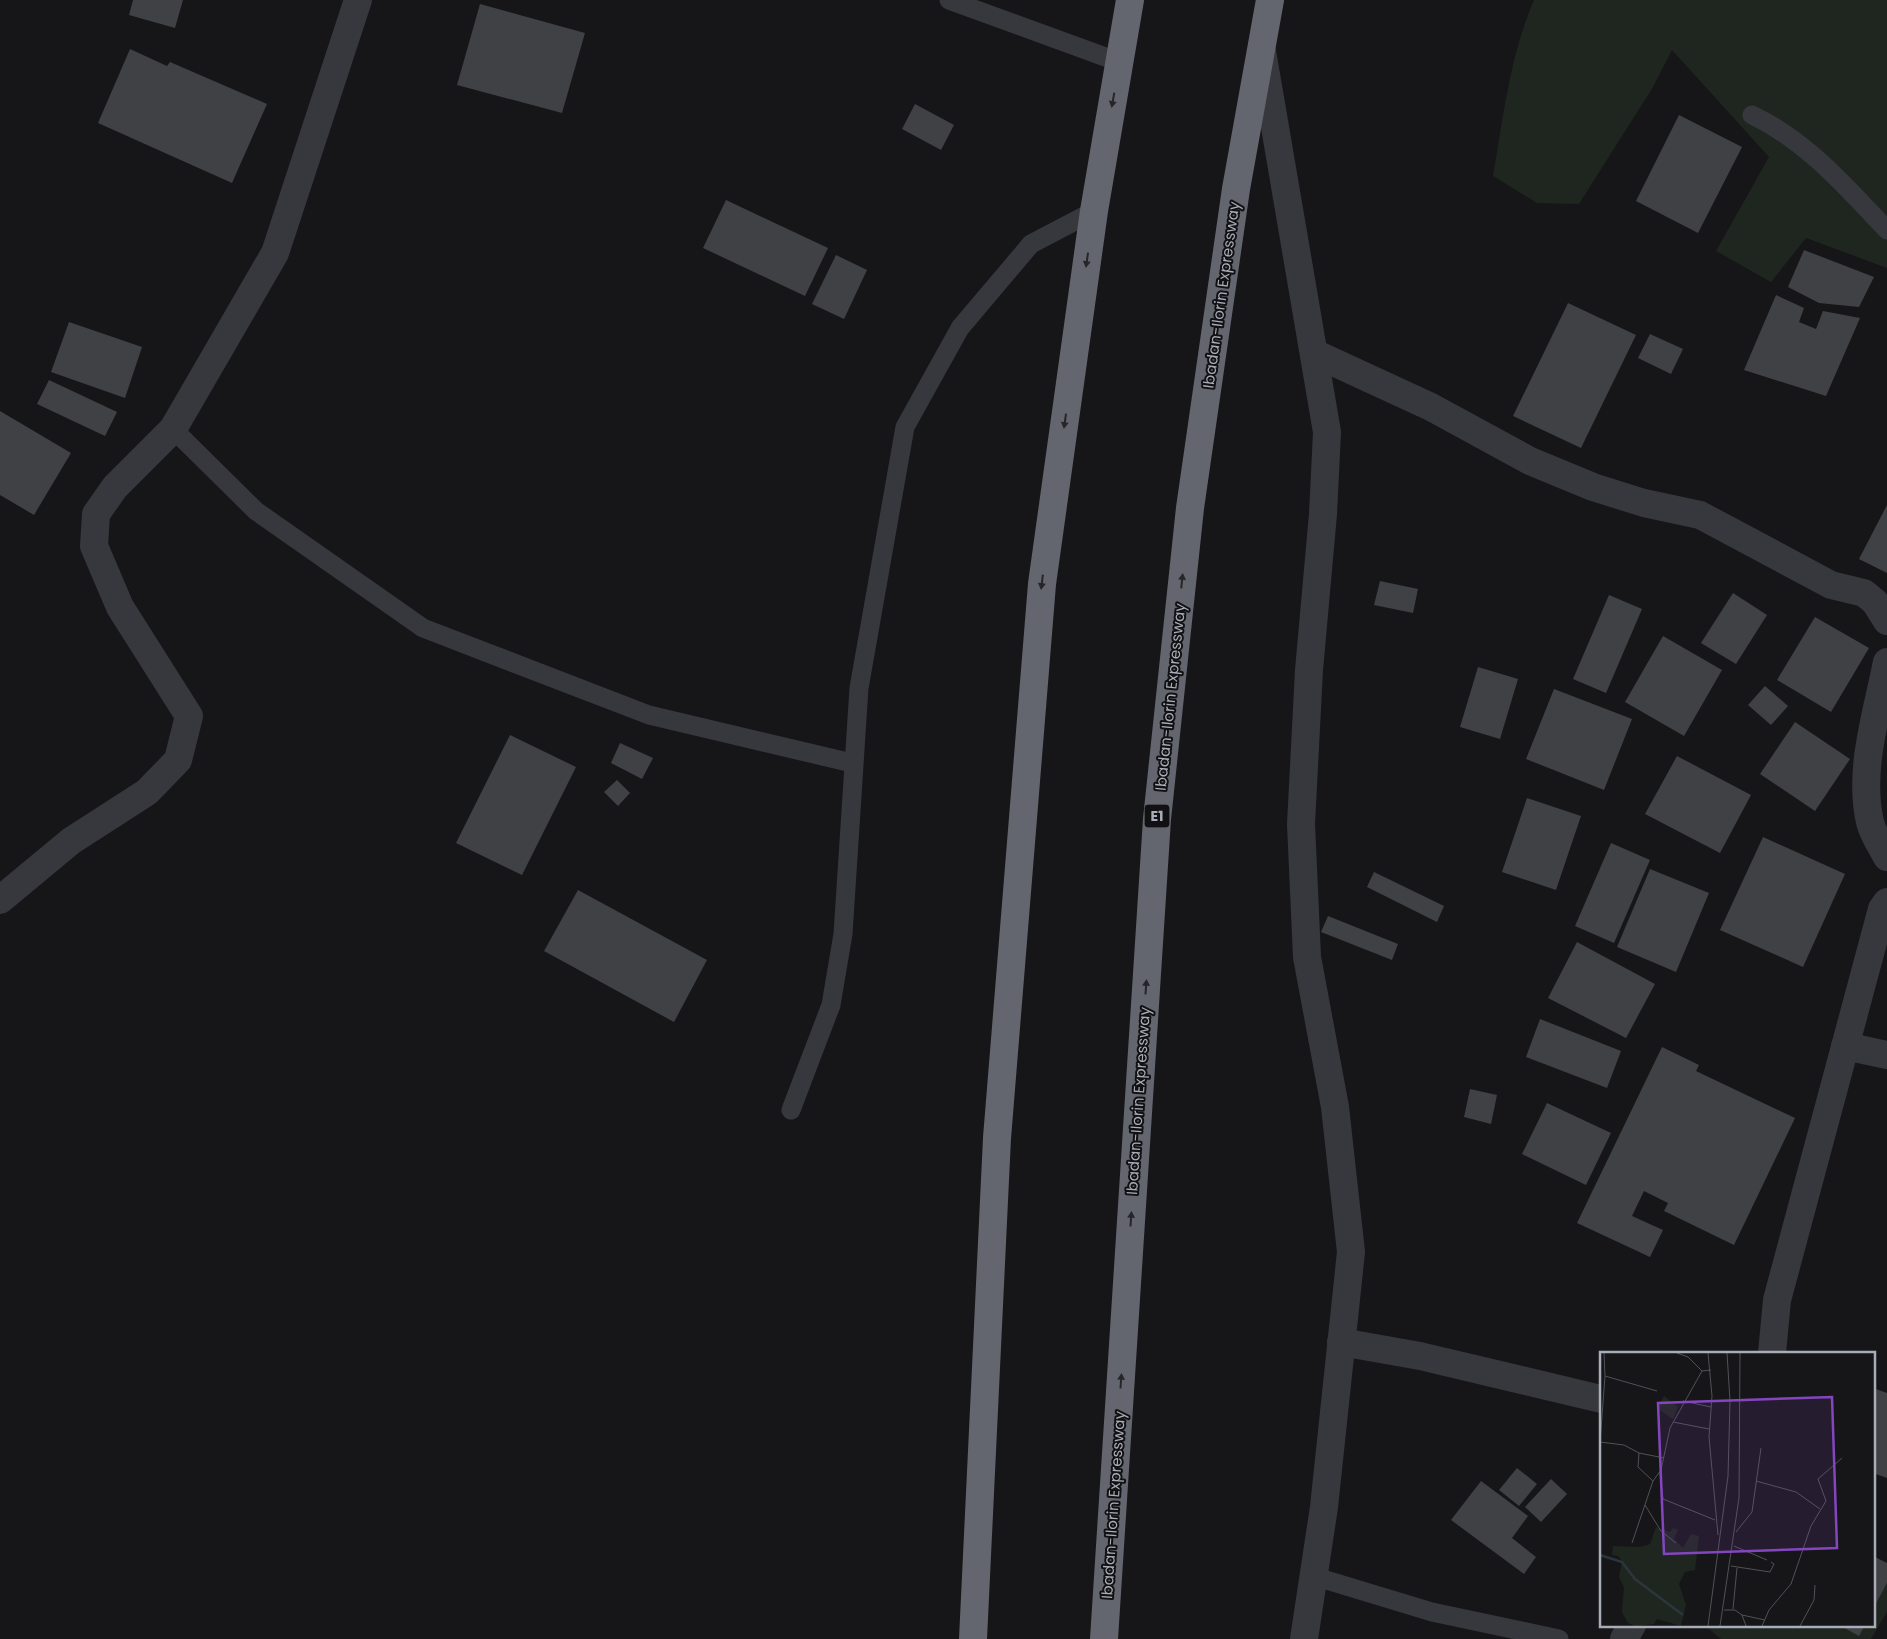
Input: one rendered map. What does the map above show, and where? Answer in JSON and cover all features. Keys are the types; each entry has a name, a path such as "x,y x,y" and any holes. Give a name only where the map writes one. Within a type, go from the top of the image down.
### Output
{"highway":[{"path":"973,1639 997,1138 1042,584 1094,211 1130,0"},
{"name":"Ibadan-Ilorin Expressway","path":"1104,1639 1156,819 1190,508 1236,189 1270,0"}],"street":[{"path":"0,900 71,841 147,792 178,760 189,716 120,607 94,546 96,514 115,487 173,429 275,253 358,0"},
{"path":"1262,46 1327,432 1309,670 1301,824 1307,958 1335,1108 1351,1252 1324,1507 1304,1639"},
{"path":"1314,353 1431,407 1530,461 1593,487 1644,503 1700,515 1831,585 1864,593 1875,602 1887,621"},
{"path":"1887,662 1870,748 1865,790 1870,824 1887,857"},
{"path":"1772,1352 1777,1300 1882,909 1887,902"},
{"path":"1845,1046 1887,1055"},
{"path":"1341,1342 1420,1356 1600,1399"},
{"path":"1624,1639 1631,1626"}],"lane":[{"path":"949,0 1119,62"},
{"path":"1752,115 1778,128 1826,166 1887,230"},
{"path":"791,1110 831,1005 842,934 852,763 859,688 905,427 960,328 1030,244 1094,211"},
{"path":"173,429 256,511 423,628 648,715 852,763"},
{"path":"1313,1576 1432,1612 1560,1639"}],"shaded area":[{"path":"1534,0 1887,0 1887,268 1806,238 1771,282 1716,251 1769,157 1672,50 1653,87 1579,204 1537,203 1493,176 1513,65"},
{"path":"1874,1566 1887,1575 1887,1612 1871,1639 1721,1639 1705,1626 1874,1626"}],"building":[{"path":"133,0 183,0 175,28 129,15"},
{"path":"480,4 585,33 562,113 457,85"},
{"path":"130,49 167,66 170,62 267,104 232,183 98,123"},
{"path":"915,104 954,125 941,150 902,129"},
{"path":"1679,115 1742,147 1698,233 1636,201"},
{"path":"726,200 828,248 805,296 703,248"},
{"path":"1804,250 1874,277 1859,307 1819,303 1788,287"},
{"path":"836,255 867,270 844,319 812,304"},
{"path":"1776,295 1804,308 1799,322 1816,329 1823,311 1860,318 1826,396 1744,370"},
{"path":"1568,303 1636,335 1581,448 1513,416"},
{"path":"69,322 142,347 125,398 51,372"},
{"path":"1650,334 1683,349 1671,374 1638,358"},
{"path":"49,380 117,412 105,436 37,404"},
{"path":"0,411 71,453 34,515 0,495"},
{"path":"1887,505 1887,573 1859,559"},
{"path":"1380,581 1418,589 1413,613 1374,605"},
{"path":"1733,593 1767,615 1736,664 1701,643"},
{"path":"1609,595 1642,609 1606,693 1573,679"},
{"path":"1815,617 1869,648 1831,712 1777,680"},
{"path":"1663,636 1722,670 1684,736 1625,702"},
{"path":"1478,667 1518,679 1500,739 1460,727"},
{"path":"1765,686 1788,706 1771,725 1748,705"},
{"path":"1554,689 1632,719 1604,790 1526,759"},
{"path":"1795,722 1850,759 1815,811 1760,774"},
{"path":"510,735 576,767 522,875 456,843"},
{"path":"620,743 653,758 642,779 611,763"},
{"path":"1677,756 1751,795 1720,853 1645,814"},
{"path":"617,780 630,793 618,806 604,792"},
{"path":"1527,798 1581,816 1556,890 1502,872"},
{"path":"1763,837 1845,874 1803,967 1720,930"},
{"path":"1611,843 1650,860 1614,943 1575,926"},
{"path":"1650,869 1709,893 1676,972 1617,947"},
{"path":"1374,872 1444,906 1437,922 1367,887"},
{"path":"578,890 707,960 674,1022 544,951"},
{"path":"1328,916 1398,944 1392,960 1321,932"},
{"path":"1577,942 1655,984 1626,1038 1548,998"},
{"path":"1540,1019 1621,1051 1607,1088 1526,1057"},
{"path":"1662,1047 1699,1065 1696,1071 1795,1118 1734,1245 1664,1211 1668,1203 1644,1191 1632,1216 1663,1230 1650,1257 1577,1223"},
{"path":"1470,1089 1497,1095 1491,1124 1464,1117"},
{"path":"1547,1103 1611,1133 1586,1185 1522,1154"},
{"path":"1874,1388 1887,1393 1887,1478 1874,1473"},
{"path":"1517,1468 1537,1484 1519,1506 1499,1490"},
{"path":"1551,1479 1567,1494 1541,1522 1525,1507"},
{"path":"1481,1481 1528,1516 1512,1538 1536,1557 1524,1574 1451,1520"},
{"path":"1874,1556 1887,1563 1887,1583 1874,1607"},
{"path":"1841,1626 1864,1626 1859,1636"}]}
